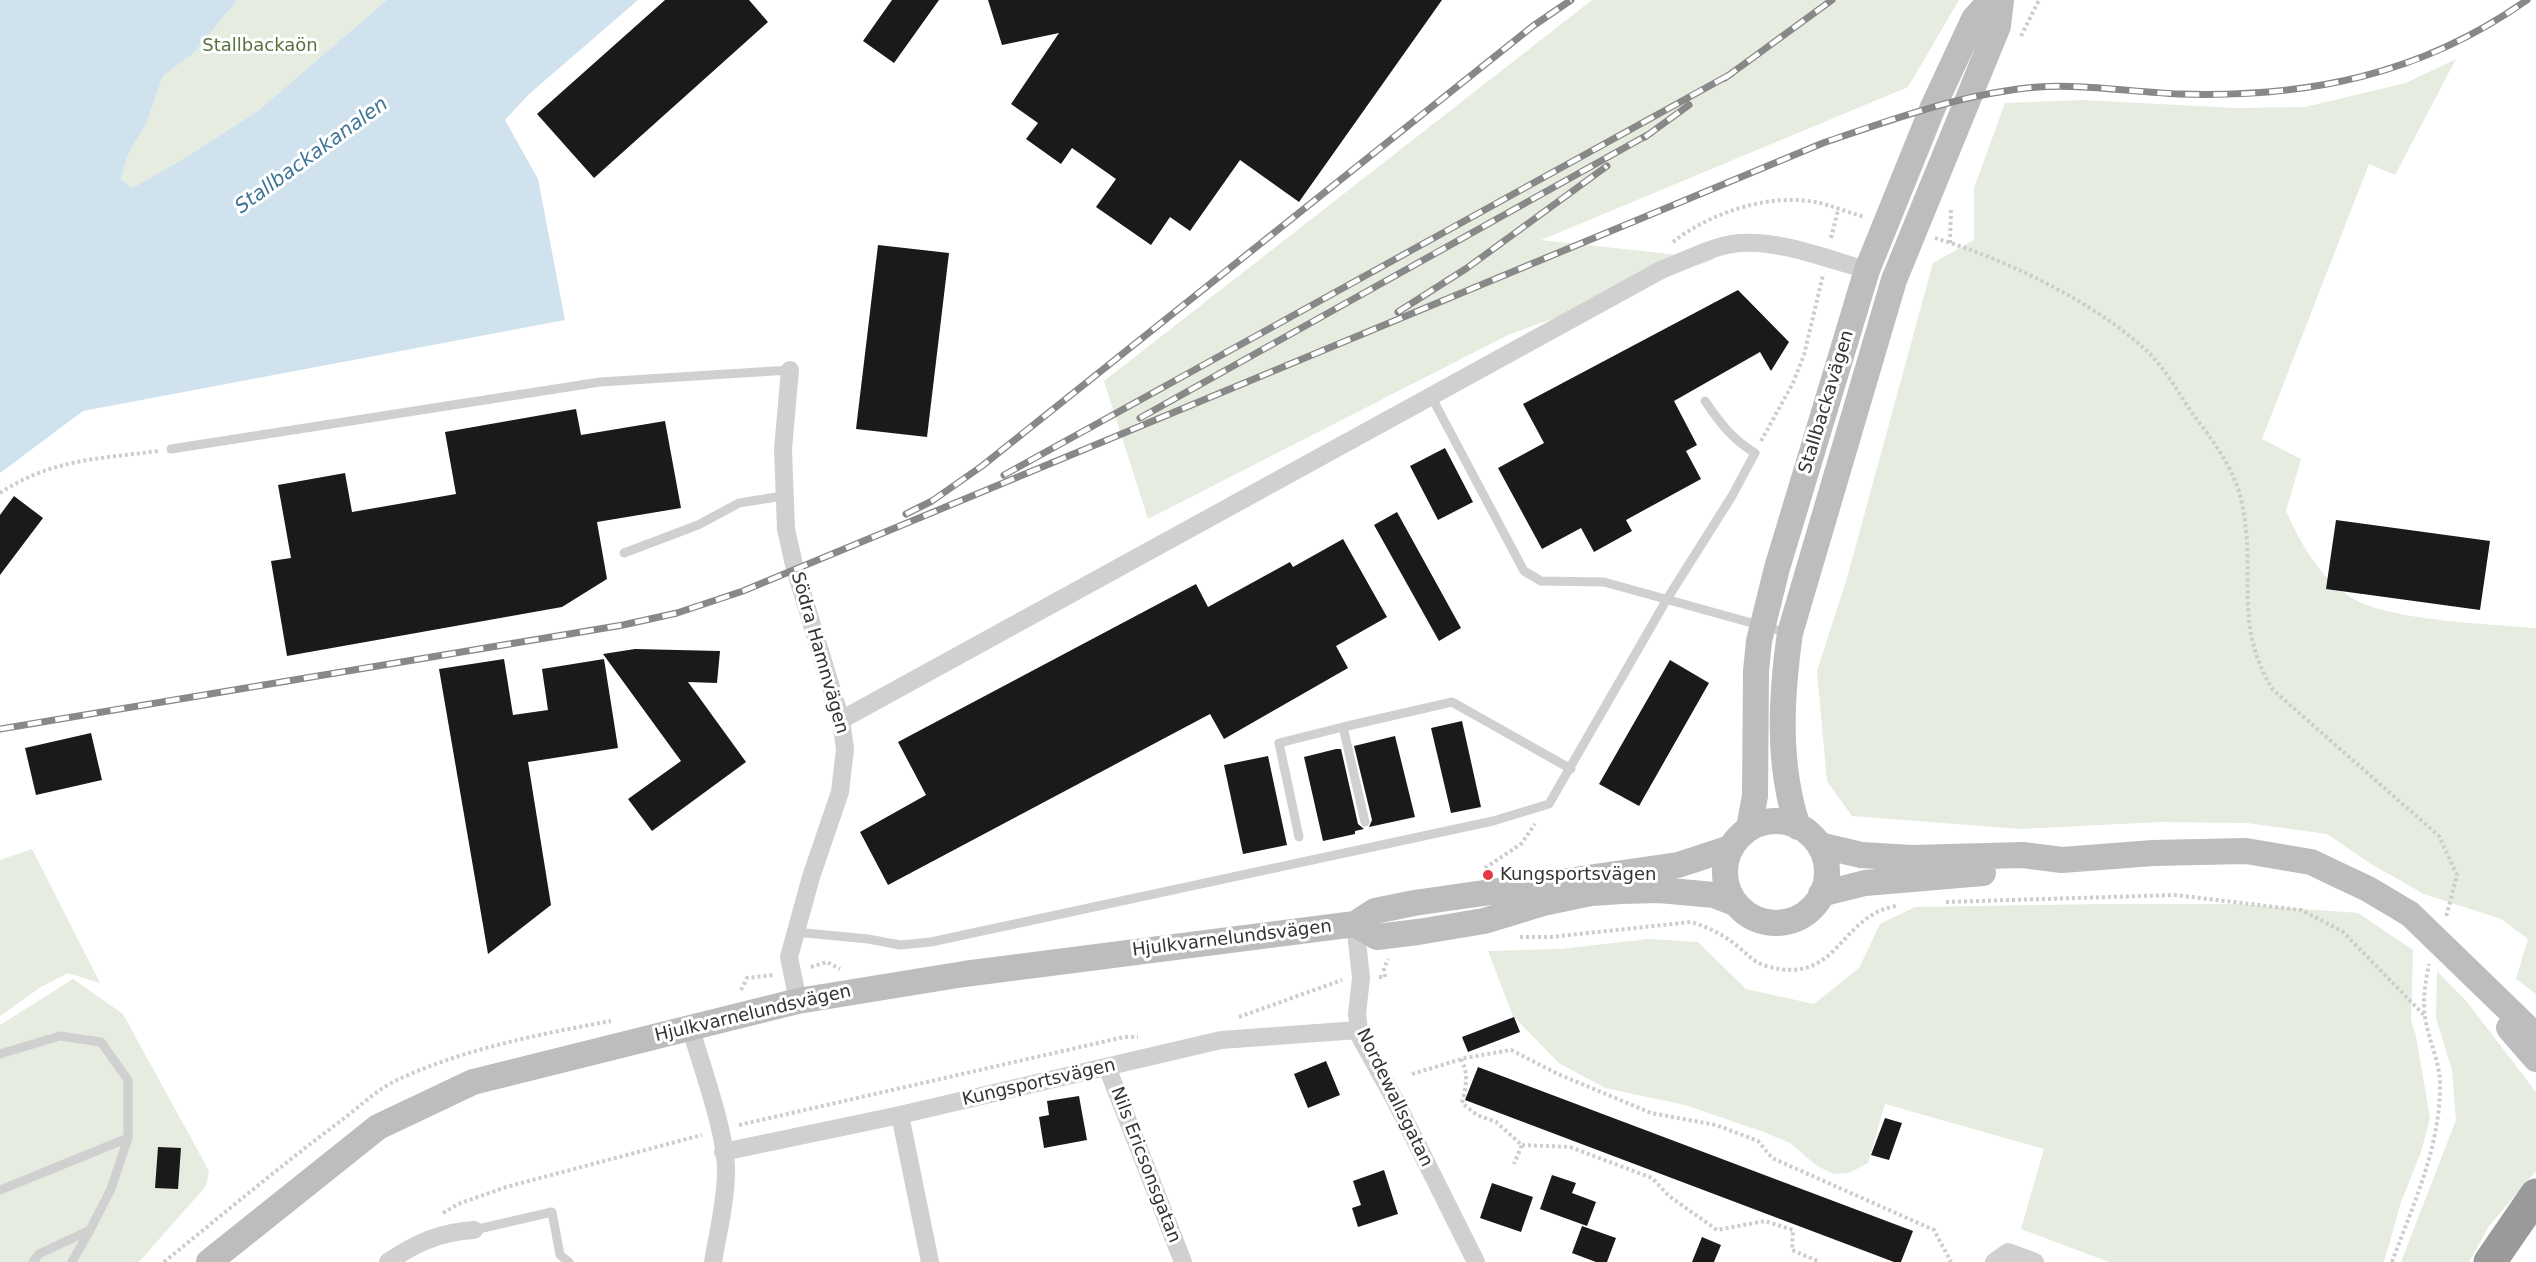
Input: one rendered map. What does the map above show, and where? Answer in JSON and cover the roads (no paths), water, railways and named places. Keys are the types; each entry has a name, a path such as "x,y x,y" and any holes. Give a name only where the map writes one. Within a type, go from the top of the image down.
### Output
{"highway":[{"path":"2490,1262 2536,1195"}],"street":[{"name":"Stallbackavägen","path":"1749,828 1755,796 1756,671 1761,626 1867,270 1933,107 1974,19 1990,0"},
{"name":"Stallbackavägen","path":"1798,826 1788,796 1784,733 1784,675 1790,633 1894,280 1998,26 2001,0"},
{"path":"841,720 1661,270 1738,243 1757,243 1827,258 1867,270"},
{"name":"Södra Hamnvägen","path":"790,370 783,449 786,529 795,569 841,720 845,749 840,792 789,957 798,1000"},
{"path":"1775,821 1798,826 1810,834 1819,846 1826,868 1821,894 1806,912 1779,923 1750,916 1735,903 1726,885 1725,875 1730,848 1749,828 1775,821"},
{"path":"1819,846 1838,852 1881,857 2023,855 2062,860 2154,853 2246,851 2311,862 2368,889 2410,914 2536,1036"},
{"name":"Hjulkvarnelundsvägen","path":"209,1262 378,1126 473,1082 798,1000 986,971 1355,924 1376,911 1395,907 1678,865 1730,848"},
{"path":"1821,894 1865,883 2027,872 2062,860"},
{"name":"Hjulkvarnelundsvägen","path":"1355,924 1377,937 1418,932 1484,921 1552,901 1622,891 1659,890 1714,895 1735,903"},
{"name":"Nordewallsgatan","path":"1355,924 1361,978 1358,1030 1476,1262"},
{"path":"2490,990 2529,1008 2536,1014"},
{"path":"2490,990 2507,1025 2536,1059"},
{"path":"690,1026 719,1130 726,1169 723,1206 713,1262"},
{"name":"Kungsportsvägen","path":"723,1152 900,1115 1221,1040 1358,1030"},
{"name":"Nils Ericsonsgatan","path":"1107,1067 1182,1262"},
{"path":"900,1115 930,1262"},
{"path":"388,1262 427,1239 449,1232 474,1230"},
{"path":"1994,1262 2008,1252 2035,1262"}],"lane":[{"path":"171,449 600,382 790,370"},
{"path":"1431,396 1524,571 1541,581 1604,582 1790,633"},
{"path":"795,932 859,938 900,945 932,942 1493,821 1549,804 1667,599 1732,496 1755,453 1738,443 1725,431 1705,401"},
{"path":"624,553 698,525 739,503 783,496"},
{"path":"1299,837 1279,743 1452,702 1570,769"},
{"path":"1343,727 1365,822"},
{"path":"0,1054 60,1036 100,1042 128,1080 128,1138 111,1189 72,1262"},
{"path":"0,1190 128,1138"},
{"path":"474,1230 552,1212 560,1255 569,1262"},
{"path":"33,1262 39,1254 90,1230"}],"water":[{"name":"Stallbackakanalen","path":"0,0 237,0 194,53 163,76 146,124 128,154 121,179 132,188 185,158 259,110 387,0 638,0 528,95 505,120 538,179 565,320 83,411 0,473"}],"railway":[{"path":"906,514 932,501 982,466 1533,26 1571,0"},
{"path":"1725,78 1832,0"},
{"path":"0,729 623,625 677,613 743,591 1823,143 1876,125 1956,101 2038,87 2226,94 2272,92 2317,86 2361,77 2404,64 2446,47 2487,26 2527,0"},
{"path":"1004,475 1731,74"},
{"path":"1645,137 1689,105"},
{"path":"1140,418 1651,133"},
{"path":"1398,312 1467,268 1607,166"}],"place":[{"name":"Kungsportsvägen","path":"1488,875"}],"park label":[{"name":"Stallbackaön","path":"260,46"}]}
